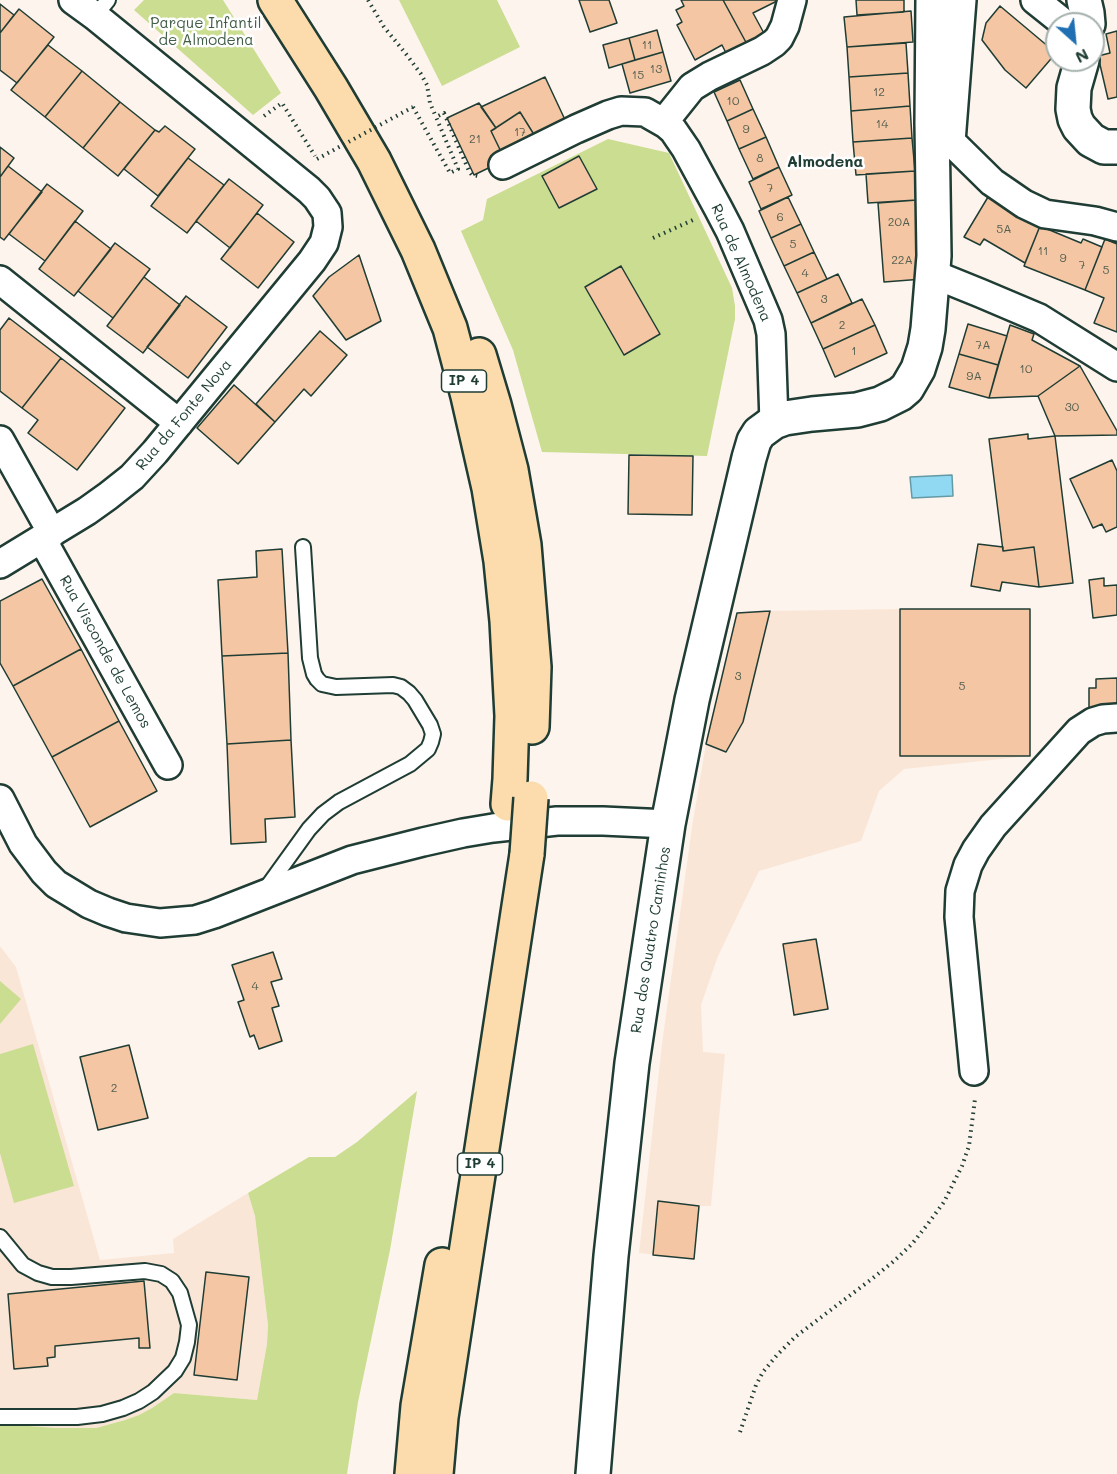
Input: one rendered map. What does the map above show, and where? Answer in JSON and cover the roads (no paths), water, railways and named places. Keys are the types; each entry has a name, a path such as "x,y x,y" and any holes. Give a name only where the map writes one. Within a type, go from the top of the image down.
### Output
{"highway":[{"name":"IP 4","path":"275,0 374,160 418,250 450,328 489,488 501,561 512,716 510,779 520,801"},
{"name":"IP 4","path":"294,0 342,73 387,153 435,244 468,322 483,367 511,470 524,545 534,667 515,855 441,1418 436,1474"},
{"name":"IP 4","path":"412,1474 418,1406 493,962 515,855"}],"street":[{"path":"73,0 102,8"},
{"path":"664,122 692,87 774,43 785,26 792,0"},
{"path":"933,0 941,133 1000,188 1030,208 1045,214 1095,221 1117,227"},
{"path":"774,422 798,416 871,407 891,399 907,388 918,369 928,329 941,133 962,0"},
{"path":"1035,0 1050,12"},
{"name":"Rua da Fonte Nova","path":"0,564 87,511 120,487 155,452 312,261 324,243 328,227 327,213 317,198 241,134 102,8"},
{"path":"1079,72 1074,88 1073,109 1079,127 1091,140 1104,147 1117,147"},
{"name":"Rua de Almodena","path":"503,165 576,129 621,111 645,112 664,122 673,130 686,148 718,208 768,320 771,333 774,422"},
{"path":"933,274 1039,318 1117,367"},
{"path":"0,280 179,423"},
{"name":"Rua dos Quatro Caminhos","path":"592,1474 611,1256 631,1074 668,824 692,700 749,458 759,433 774,422"},
{"name":"Rua Visconde de Lemos","path":"0,440 47,536 168,765"},
{"path":"975,1071 959,917 960,891 968,865 993,826 1079,731 1093,722 1117,718"},
{"path":"0,799 23,844 56,884 72,895 108,912 144,922 195,920 352,860 483,830 557,821 668,824"}],"lane":[{"path":"262,894 309,828 322,814 339,802 410,764 428,749 433,734 415,700 401,687 336,687 322,684 317,679 310,658 303,547"},
{"path":"0,1237 23,1265 52,1277 145,1271 160,1274 172,1281 180,1293 189,1325 183,1358 175,1371 153,1392 139,1401 102,1414 77,1417 0,1417"}],"water":[{"path":"952,475 953,496 912,498 910,477"}],"district":[{"name":"Almodena","path":"825,162"}],"park label":[{"name":"Parque Infantil de Almodena","path":"206,32"}]}
